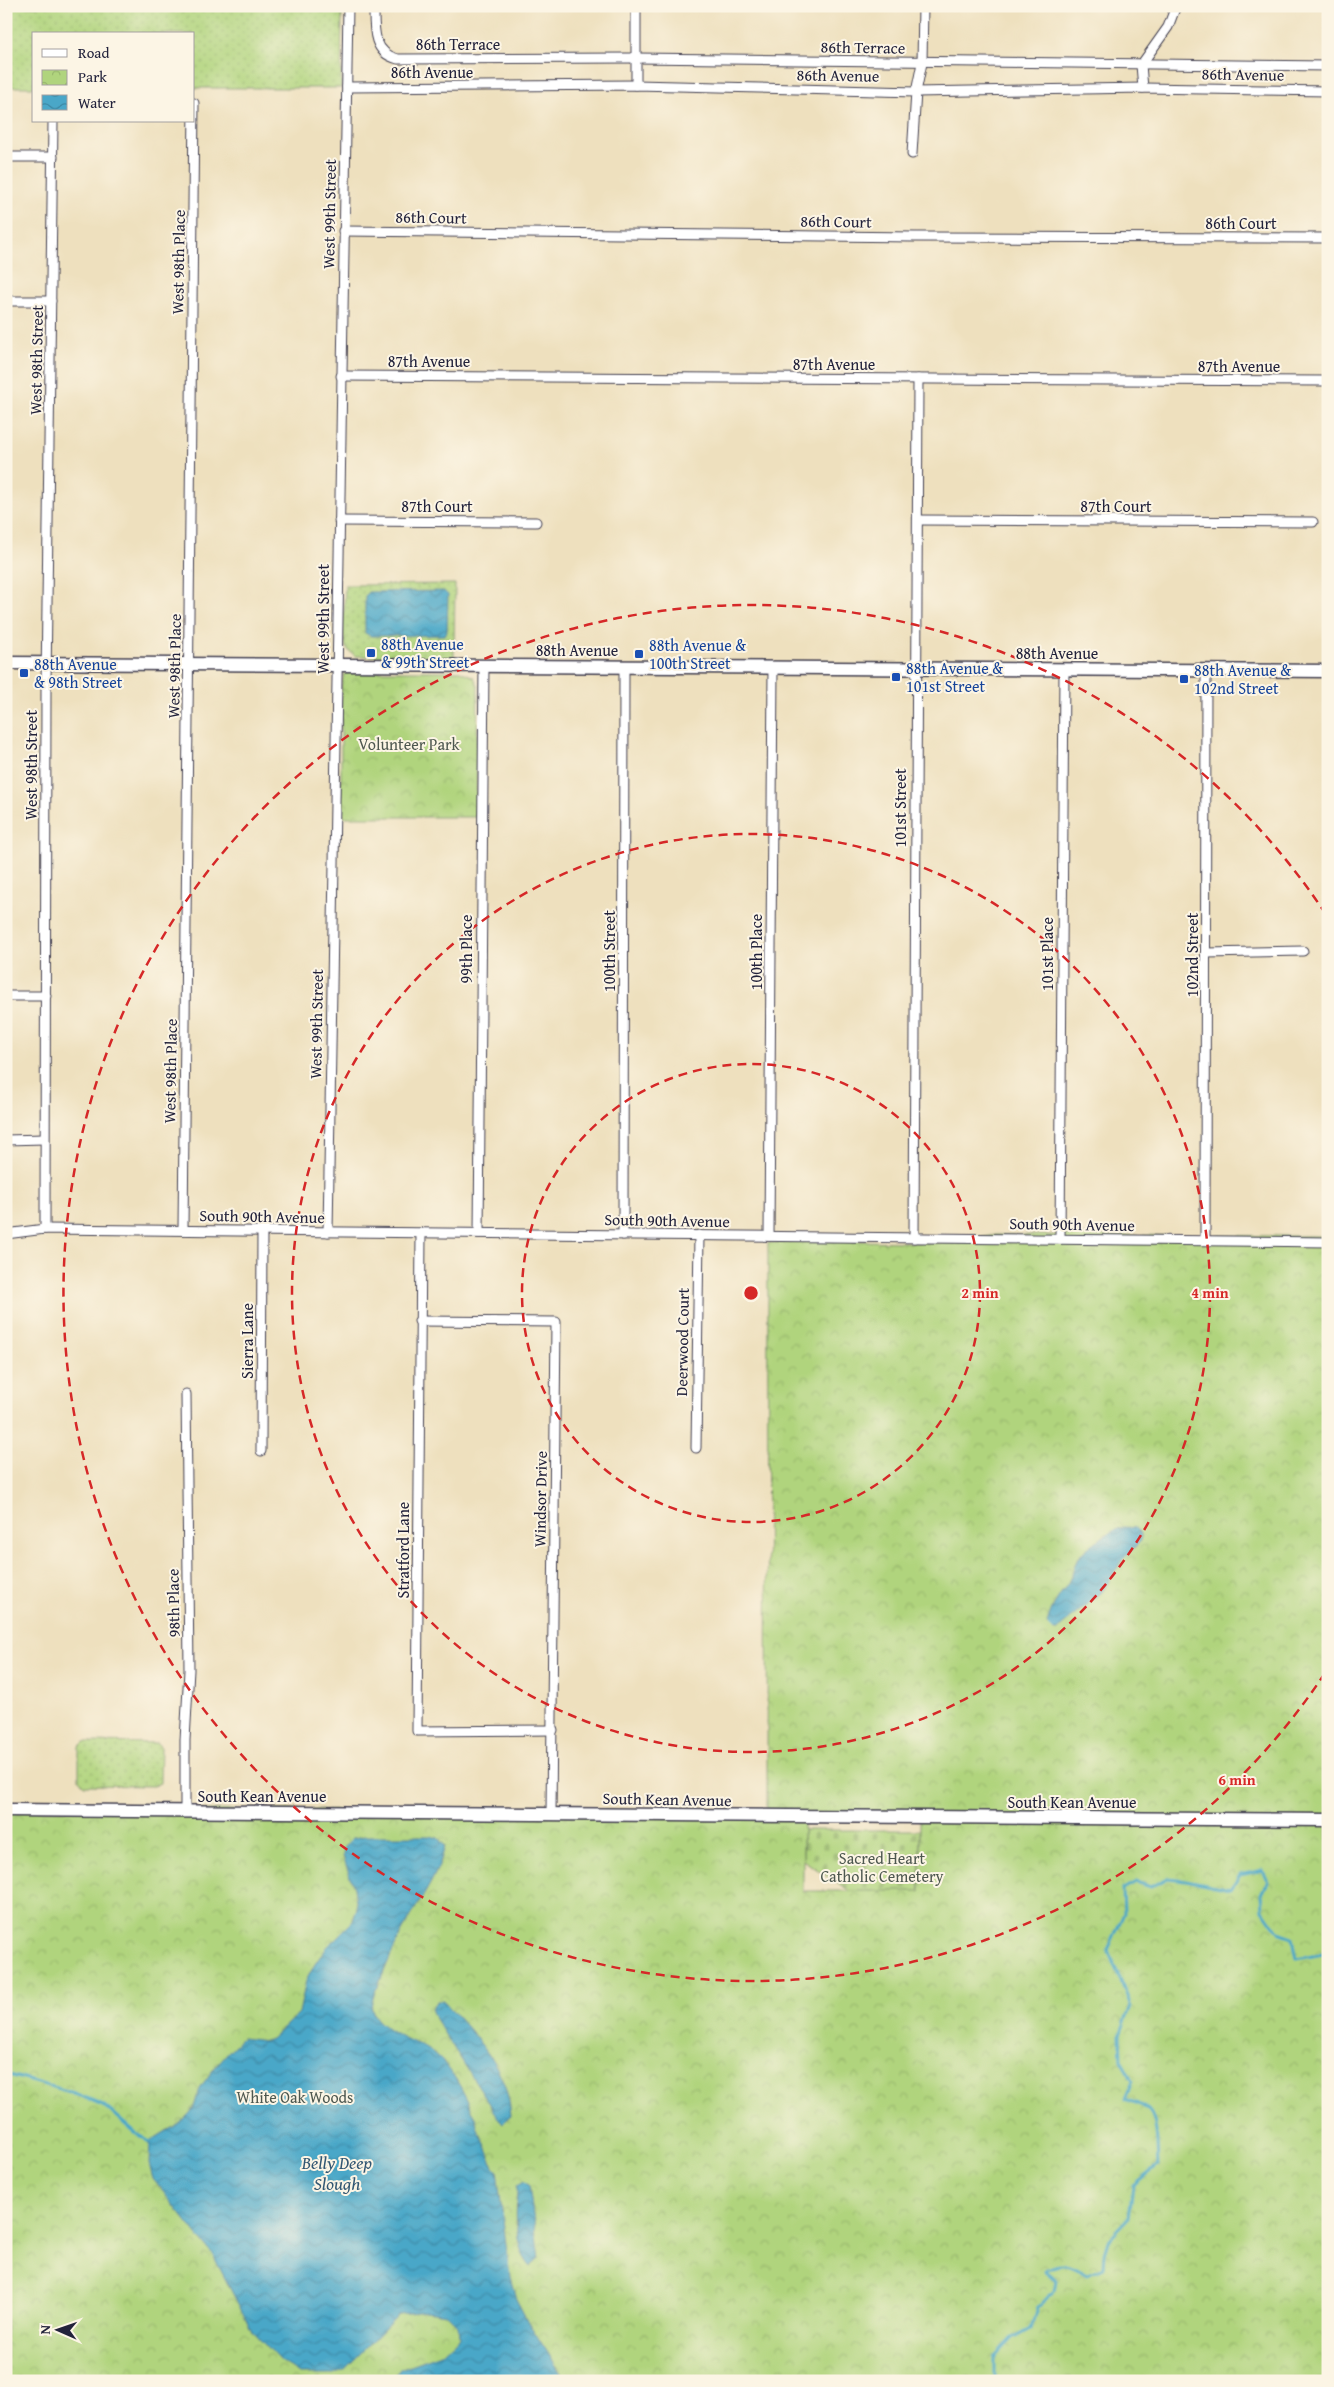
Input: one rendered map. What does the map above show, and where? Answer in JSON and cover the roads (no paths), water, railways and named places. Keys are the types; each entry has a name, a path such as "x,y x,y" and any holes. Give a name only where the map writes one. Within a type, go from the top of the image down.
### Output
{"street":[{"name":"West 99th Street","path":"328,1232 338,665 338,521 348,6"},
{"name":"86th Terrace","path":"374,6 375,39 383,53 398,59 636,58 922,63 1141,65 1209,63 1328,66"},
{"path":"636,6 636,85"},
{"path":"912,154 916,92 922,63 924,6"},
{"path":"1143,88 1141,65 1168,27 1176,6"},
{"name":"86th Avenue","path":"347,87 636,85 916,92 1143,88 1328,91"},
{"name":"West 98th Street","path":"45,1229 47,663 53,122"},
{"name":"West 98th Place","path":"183,1230 194,122"},
{"path":"6,156 53,157"},
{"name":"86th Court","path":"343,231 915,237 1328,238"},
{"path":"6,300 51,301"},
{"name":"87th Avenue","path":"341,376 1328,381"},
{"name":"101st Street","path":"914,1238 918,380"},
{"name":"87th Court","path":"918,520 1313,522"},
{"name":"87th Court","path":"338,521 536,522"},
{"name":"88th Avenue","path":"6,663 1328,671"},
{"name":"99th Place","path":"479,1233 484,666"},
{"name":"100th Street","path":"624,667 624,1235"},
{"name":"100th Place","path":"769,1236 773,668"},
{"name":"101st Place","path":"1060,1239 1064,669"},
{"name":"102nd Street","path":"1205,1240 1206,670"},
{"path":"1207,953 1303,951"},
{"path":"6,996 46,996"},
{"path":"6,1140 44,1139"},
{"name":"South 90th Avenue","path":"6,1234 45,1229 1328,1242"},
{"name":"Sierra Lane","path":"261,1451 262,1231"},
{"name":"Stratford Lane","path":"421,1233 417,1731 553,1730"},
{"name":"Deerwood Court","path":"696,1448 699,1235"},
{"name":"Windsor Drive","path":"419,1321 556,1322 551,1814"},
{"name":"98th Place","path":"185,1811 189,1670 186,1394"},
{"name":"South Kean Avenue","path":"6,1810 1328,1820"}],"water":[{"path":"444,591 448,595 447,631 445,635 371,636 365,633 365,596 368,592"},
{"path":"1125,1527 1135,1528 1141,1534 1141,1541 1122,1560 1102,1592 1057,1630 1053,1630 1047,1624 1048,1618 1068,1583 1078,1558 1086,1549 1100,1539"},
{"name":"Belly Deep Slough","path":"365,1836 430,1836 438,1838 445,1846 435,1874 405,1926 374,1993 372,2010 376,2018 383,2025 429,2050 443,2062 464,2094 474,2114 478,2129 494,2167 497,2170 510,2277 516,2299 528,2322 566,2381 390,2381 400,2369 441,2354 459,2337 458,2325 447,2314 427,2311 399,2314 345,2369 334,2374 299,2374 280,2361 252,2331 213,2255 153,2179 149,2164 150,2142 190,2113 202,2085 225,2055 242,2038 266,2041 271,2039 299,2013 306,1981 315,1964 326,1948 353,1921 357,1908 354,1888 343,1856 344,1847 353,1838"},
{"path":"437,2001 444,2001 478,2041 496,2067 508,2098 511,2116 503,2123 493,2112 492,2107 435,2019 431,2008"},
{"path":"524,2181 529,2186 539,2258 530,2266 520,2248 516,2217 517,2186"}],"waterway":[{"path":"995,2381 995,2357 1013,2338 1031,2328 1037,2307 1055,2291 1057,2280 1045,2270 1051,2267 1066,2265 1087,2275 1103,2268 1104,2253 1108,2240 1129,2218 1133,2185 1158,2165 1156,2129 1152,2115 1144,2107 1125,2099 1132,2080 1121,2060 1120,2035 1131,2006 1108,1950 1124,1913 1123,1889 1136,1882 1151,1887 1168,1878 1231,1889 1240,1875 1263,1870 1268,1882 1262,1894 1263,1910 1279,1933 1293,1938 1297,1959 1328,1953"},
{"path":"6,2074 74,2093 103,2105 135,2133 150,2142"}],"place":[{"name":"88th Avenue & 99th Street","path":"371,653"},
{"name":"88th Avenue & 100th Street","path":"639,654"},
{"name":"88th Avenue & 98th Street","path":"24,673"},
{"name":"88th Avenue & 101st Street","path":"896,677"},
{"name":"88th Avenue & 102nd Street","path":"1184,679"}],"park label":[{"name":"Volunteer Park","path":"409,744"},
{"name":"Sacred Heart Catholic Cemetery","path":"882,1867"},
{"name":"White Oak Woods","path":"295,2097"}]}
